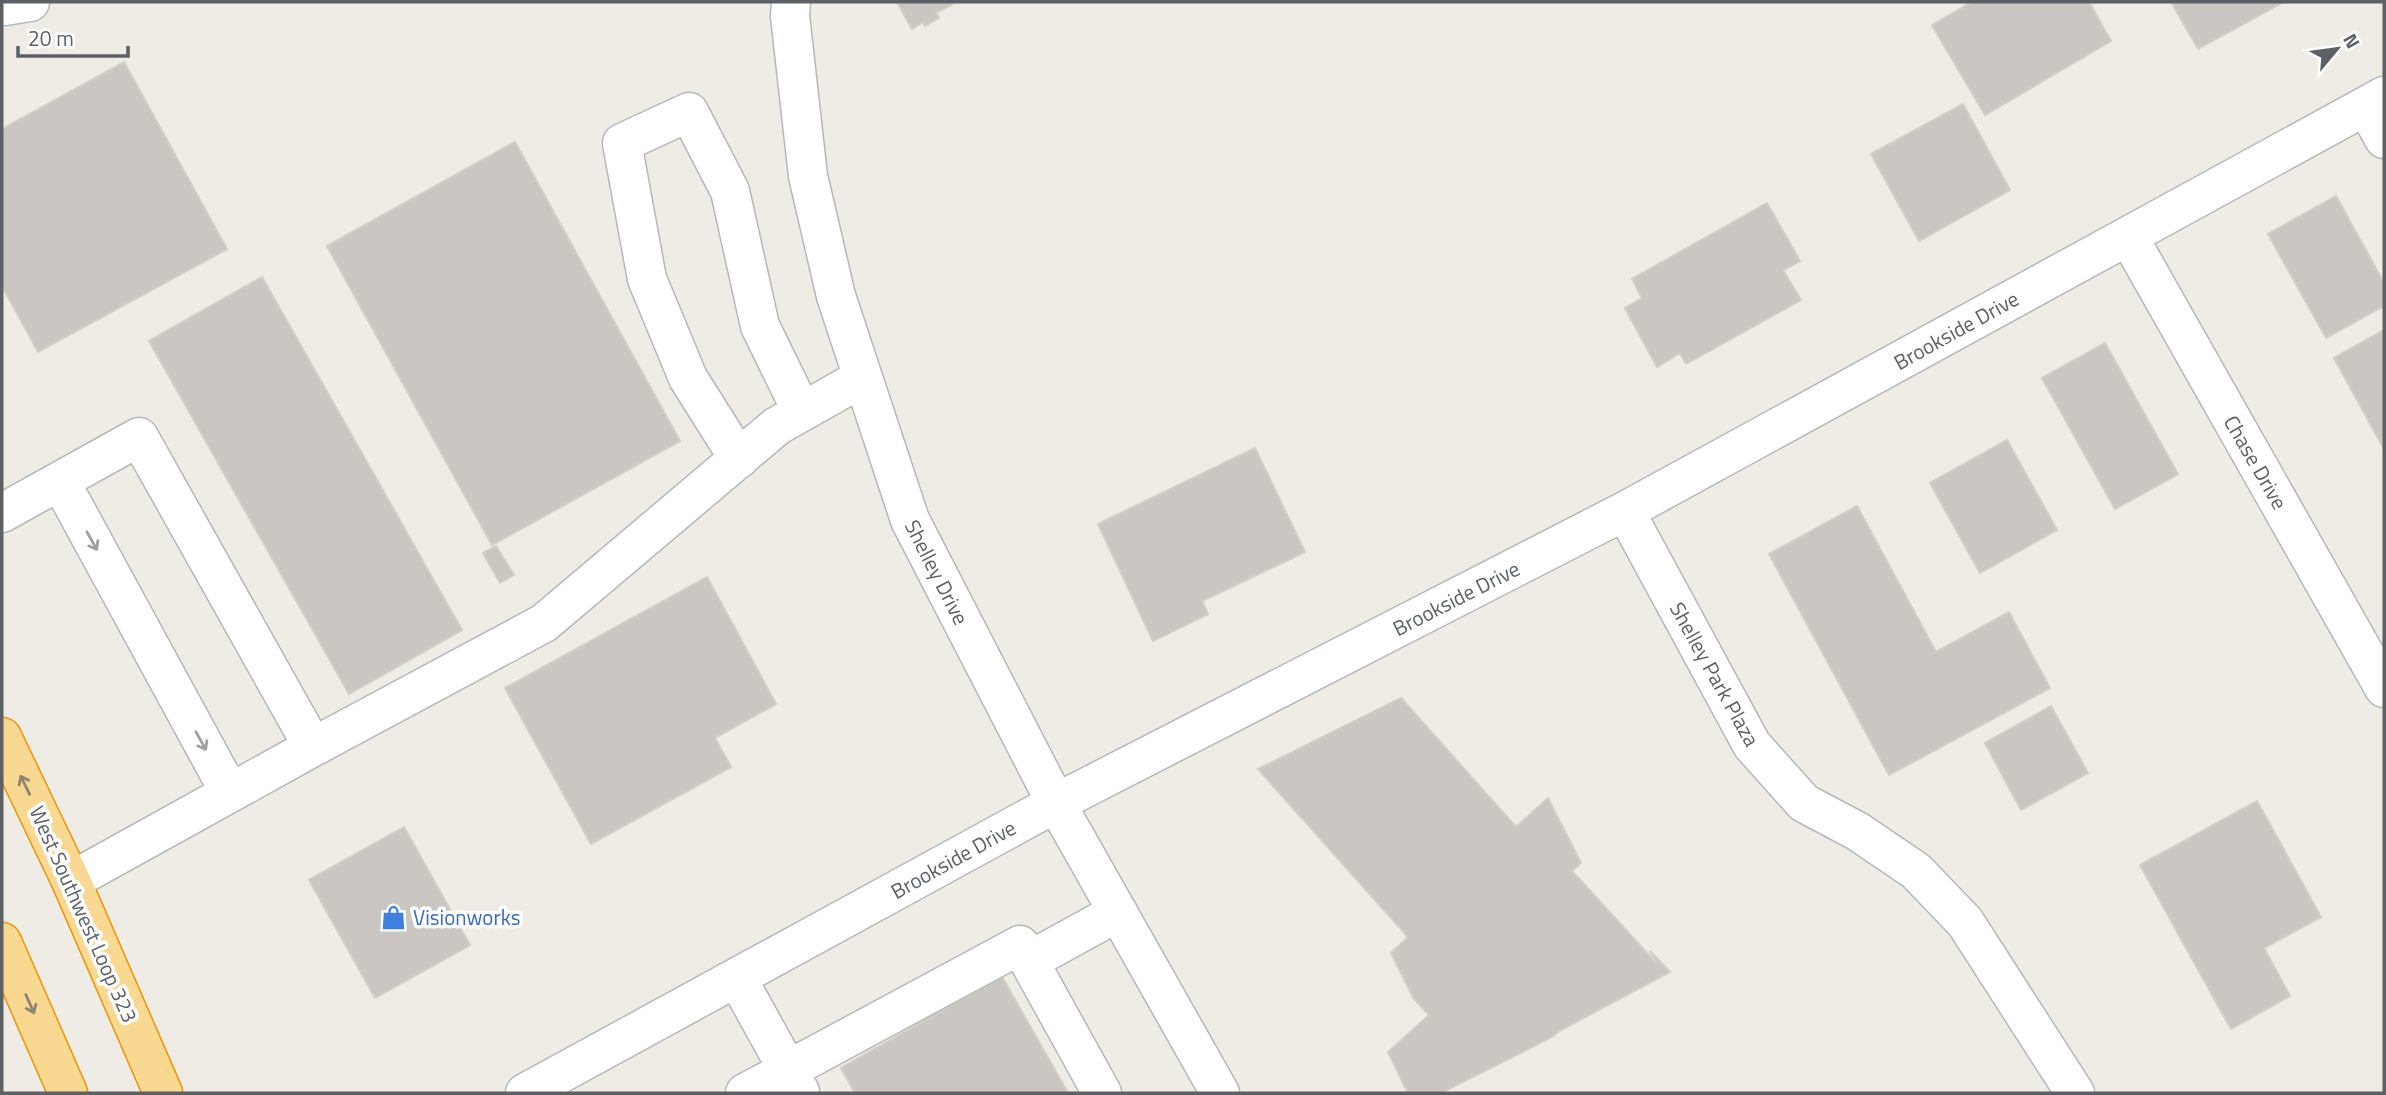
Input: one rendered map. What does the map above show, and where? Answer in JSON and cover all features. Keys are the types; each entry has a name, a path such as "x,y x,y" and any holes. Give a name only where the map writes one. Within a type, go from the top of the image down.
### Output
{"highway":[{"name":"West Southwest Loop 323","path":"2,737 71,881 163,1093"},
{"path":"2,942 68,1093"}],"street":[{"name":"Shelley Drive","path":"791,2 790,16 808,176 836,296 910,520 1056,803 1220,1093"},
{"path":"2375,101 2384,139"},
{"name":"Brookside Drive","path":"550,1087 737,978 1056,803 1625,511 2375,101"},
{"path":"738,459 688,378 647,279 622,143 689,112 730,191 760,326 802,412"},
{"name":"Chase Drive","path":"2128,236 2384,688"},
{"path":"71,881 544,623 777,426 862,378"},
{"path":"2,513 139,438 313,747"},
{"path":"60,481 230,793"},
{"name":"Shelley Park Plaza","path":"1625,511 1752,745 1804,803 1857,831 1916,871 1965,922 2076,1093"},
{"path":"1029,961 1118,912"},
{"path":"745,1093 794,1082 1020,945 1102,1093"},
{"path":"737,978 794,1082"}],"building":[{"path":"897,2 956,2 936,13 939,18 925,26 923,22 912,29"},
{"path":"1972,2 2089,2 2111,41 1985,115 1932,25"},
{"path":"2171,2 2282,2 2282,3 2198,49"},
{"path":"124,62 227,249 38,352 2,286 2,129"},
{"path":"1963,104 2010,190 1919,241 1871,154"},
{"path":"515,142 680,441 492,545 327,246"},
{"path":"2336,196 2384,283 2384,306 2326,338 2268,234"},
{"path":"1767,203 1800,261 1783,270 1801,300 1686,364 1680,353 1657,367 1625,308 1642,298 1632,279"},
{"path":"262,277 462,630 349,694 149,341"},
{"path":"2384,330 2384,449 2334,358"},
{"path":"2105,343 2178,474 2115,509 2042,378"},
{"path":"2007,440 2057,530 1980,573 1930,483"},
{"path":"1255,448 1305,552 1202,601 1208,614 1153,641 1098,524"},
{"path":"1857,506 1936,652 2009,612 2050,688 1889,775 1769,554"},
{"path":"496,546 514,575 500,583 483,553"},
{"path":"707,577 776,704 715,738 731,767 591,844 505,688"},
{"path":"1401,698 1516,827 1548,798 1581,863 1572,871 1657,964 1650,951 1670,972 1552,1037 1441,1093 1408,1093 1388,1052 1429,1015 1414,999 1391,953 1408,937 1258,769"},
{"path":"2051,706 2088,773 2021,810 1985,743"},
{"path":"2257,801 2321,917 2264,948 2290,996 2231,1029 2140,865"},
{"path":"404,827 470,945 375,998 309,880"},
{"path":"1002,977 1068,1093 855,1093 841,1068"}],"place":[{"name":"Visionworks","path":"393,917"}]}
